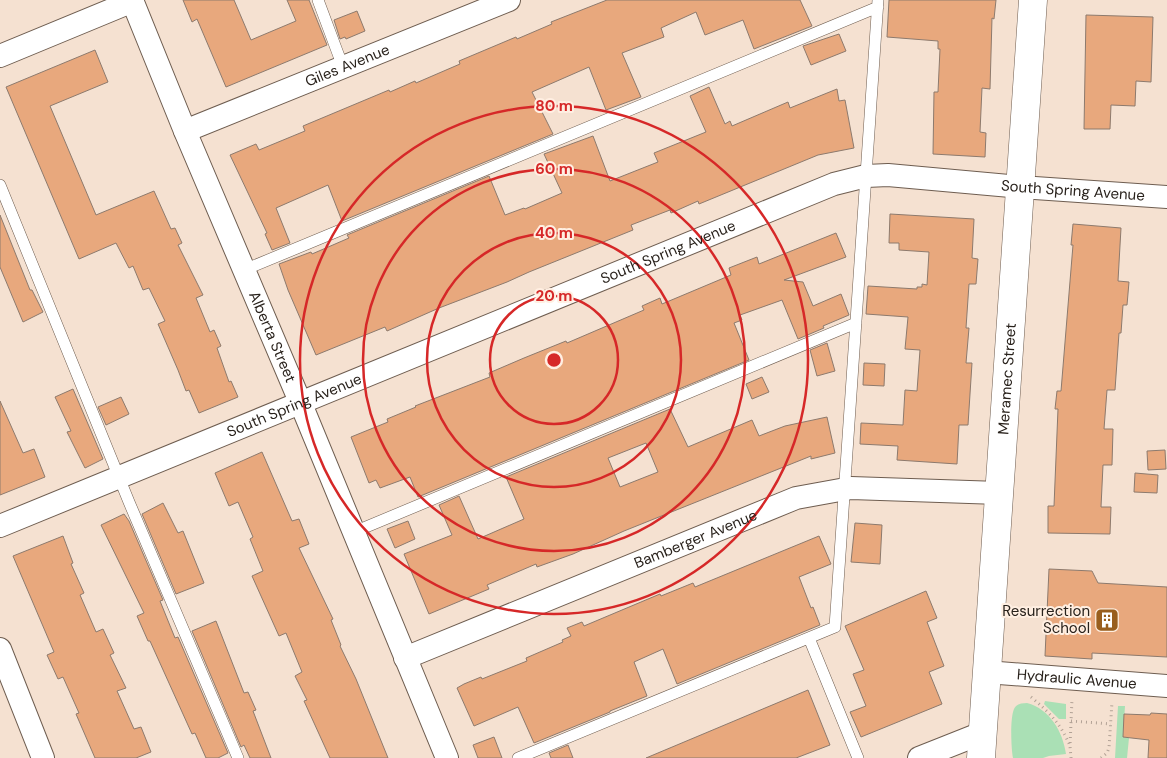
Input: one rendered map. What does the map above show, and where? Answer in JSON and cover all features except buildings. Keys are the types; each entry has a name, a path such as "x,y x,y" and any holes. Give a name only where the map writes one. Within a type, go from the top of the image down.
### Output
{"street":[{"name":"Meramec Street","path":"981,745 1033,0"},
{"path":"0,56 132,1"},
{"name":"Alberta Street","path":"132,1 184,131 301,404 447,758"},
{"name":"Giles Avenue","path":"184,131 505,1"},
{"name":"South Spring Avenue","path":"0,526 834,184 866,176 888,176 1167,197"},
{"name":"Bamberger Avenue","path":"406,658 796,498 846,489 999,493"},
{"path":"0,649 43,758"},
{"name":"Hydraulic Avenue","path":"986,672 1167,686"},
{"path":"919,758 981,745"}],"lane":[{"path":"318,0 343,67"},
{"path":"244,270 878,4 835,627 518,758"},
{"path":"0,185 119,477 238,758"},
{"path":"354,532 856,323"},
{"path":"809,638 858,758"}],"path":[{"path":"1028,695 1058,723 1065,733 1072,758"},
{"path":"1070,746 1072,703"},
{"path":"1101,758 1108,750 1112,705"},
{"path":"1071,721 1110,724"}],"green space":[{"path":"1045,701 1066,704 1066,719 1059,719 1044,704"},
{"path":"1027,703 1042,710 1054,722 1062,738 1066,754 1043,758 1013,758 1011,733 1014,709 1016,706"},
{"path":"1118,706 1125,706 1123,737 1129,738 1127,758 1115,758"}],"place":[{"name":"Resurrection School","path":"1107,620"}]}
